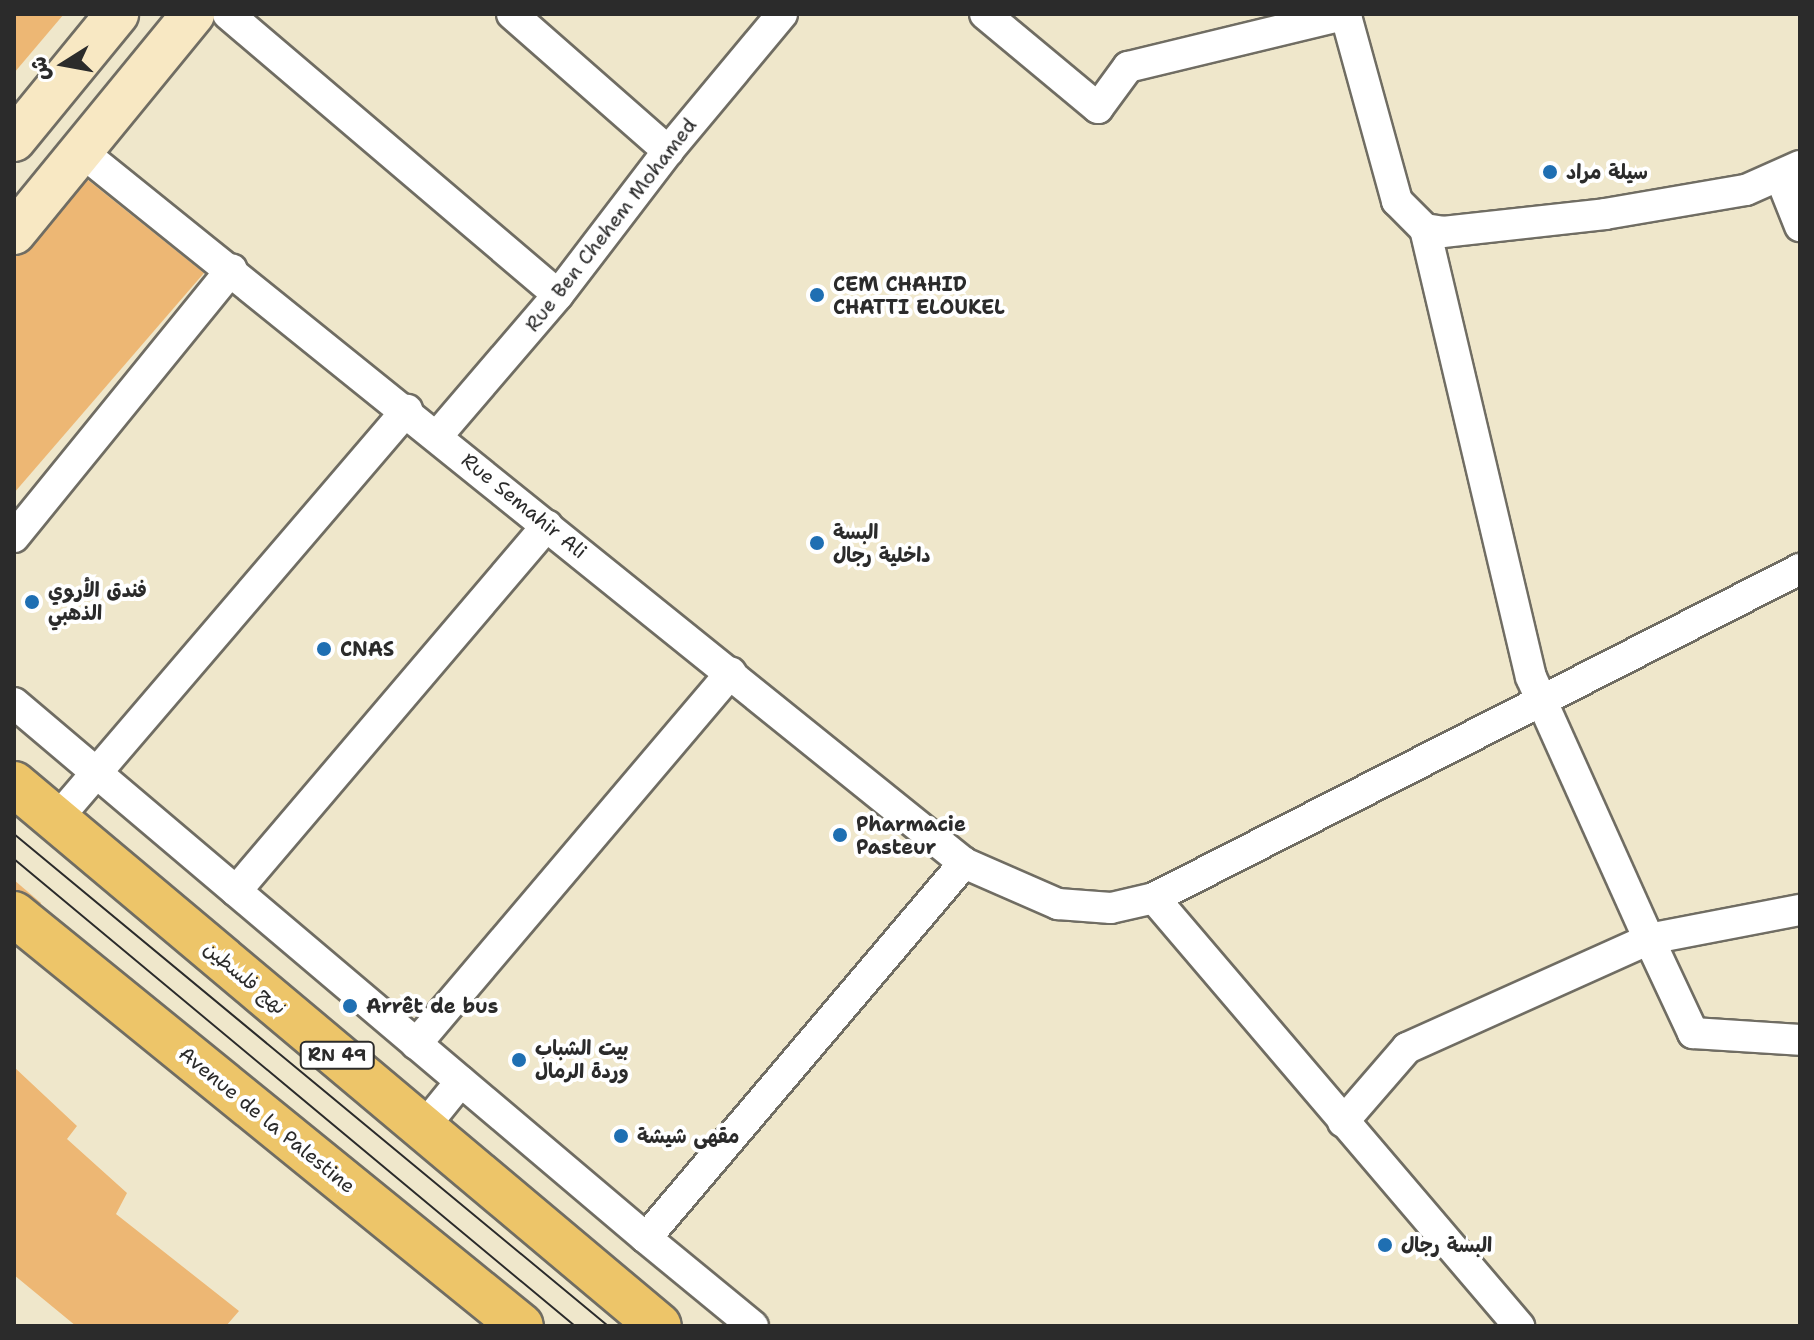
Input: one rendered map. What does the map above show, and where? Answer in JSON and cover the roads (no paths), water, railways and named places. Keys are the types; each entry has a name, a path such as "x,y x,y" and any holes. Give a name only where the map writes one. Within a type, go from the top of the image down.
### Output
{"main road":[{"path":"14,140 117,14"},
{"path":"14,233 193,14"},
{"name":"نهج فلسطين","path":"14,784 659,1326"},
{"name":"Avenue de la Palestine","path":"14,914 521,1326"}],"street":[{"path":"228,14 558,295"},
{"path":"512,14 668,151"},
{"name":"Rue Ben Chehem Mohamed","path":"438,435 558,295 668,151 782,14"},
{"path":"985,14 1098,108 1128,67 1347,15 1397,201 1425,229 1501,563 1531,677 1693,1033 1800,1040"},
{"name":"Rue Semahir Ali","path":"82,152 407,410 964,863 1058,904 1111,908 1154,898 1800,569"},
{"path":"1425,229 1443,232 1605,214 1746,190 1790,171 1800,226"},
{"path":"14,537 232,269"},
{"path":"56,820 407,410"},
{"path":"236,891 547,525"},
{"path":"416,1044 731,673"},
{"path":"14,703 753,1326"},
{"path":"646,1238 964,863"},
{"path":"1154,898 1519,1326"},
{"path":"1343,1122 1407,1048 1649,939 1800,910"},
{"path":"423,1128 461,1081"}],"tram line":[{"path":"14,834 608,1326"},
{"path":"14,859 575,1326"}],"place":[{"name":"سيلة مراد","path":"1550,172"},
{"name":"CEM CHAHID CHATTI ELOUKEL","path":"817,295"},
{"name":"البسة داخلية رجال","path":"817,543"},
{"name":"فندق الأروي الذهبي","path":"32,602"},
{"name":"CNAS","path":"324,649"},
{"name":"Pharmacie Pasteur","path":"840,835"},
{"name":"Arrêt de bus","path":"350,1006"},
{"name":"بيت الشباب وردة الرمال","path":"519,1060"},
{"name":"مقهى شيشة","path":"621,1136"},
{"name":"البسة رجال","path":"1385,1245"}]}
